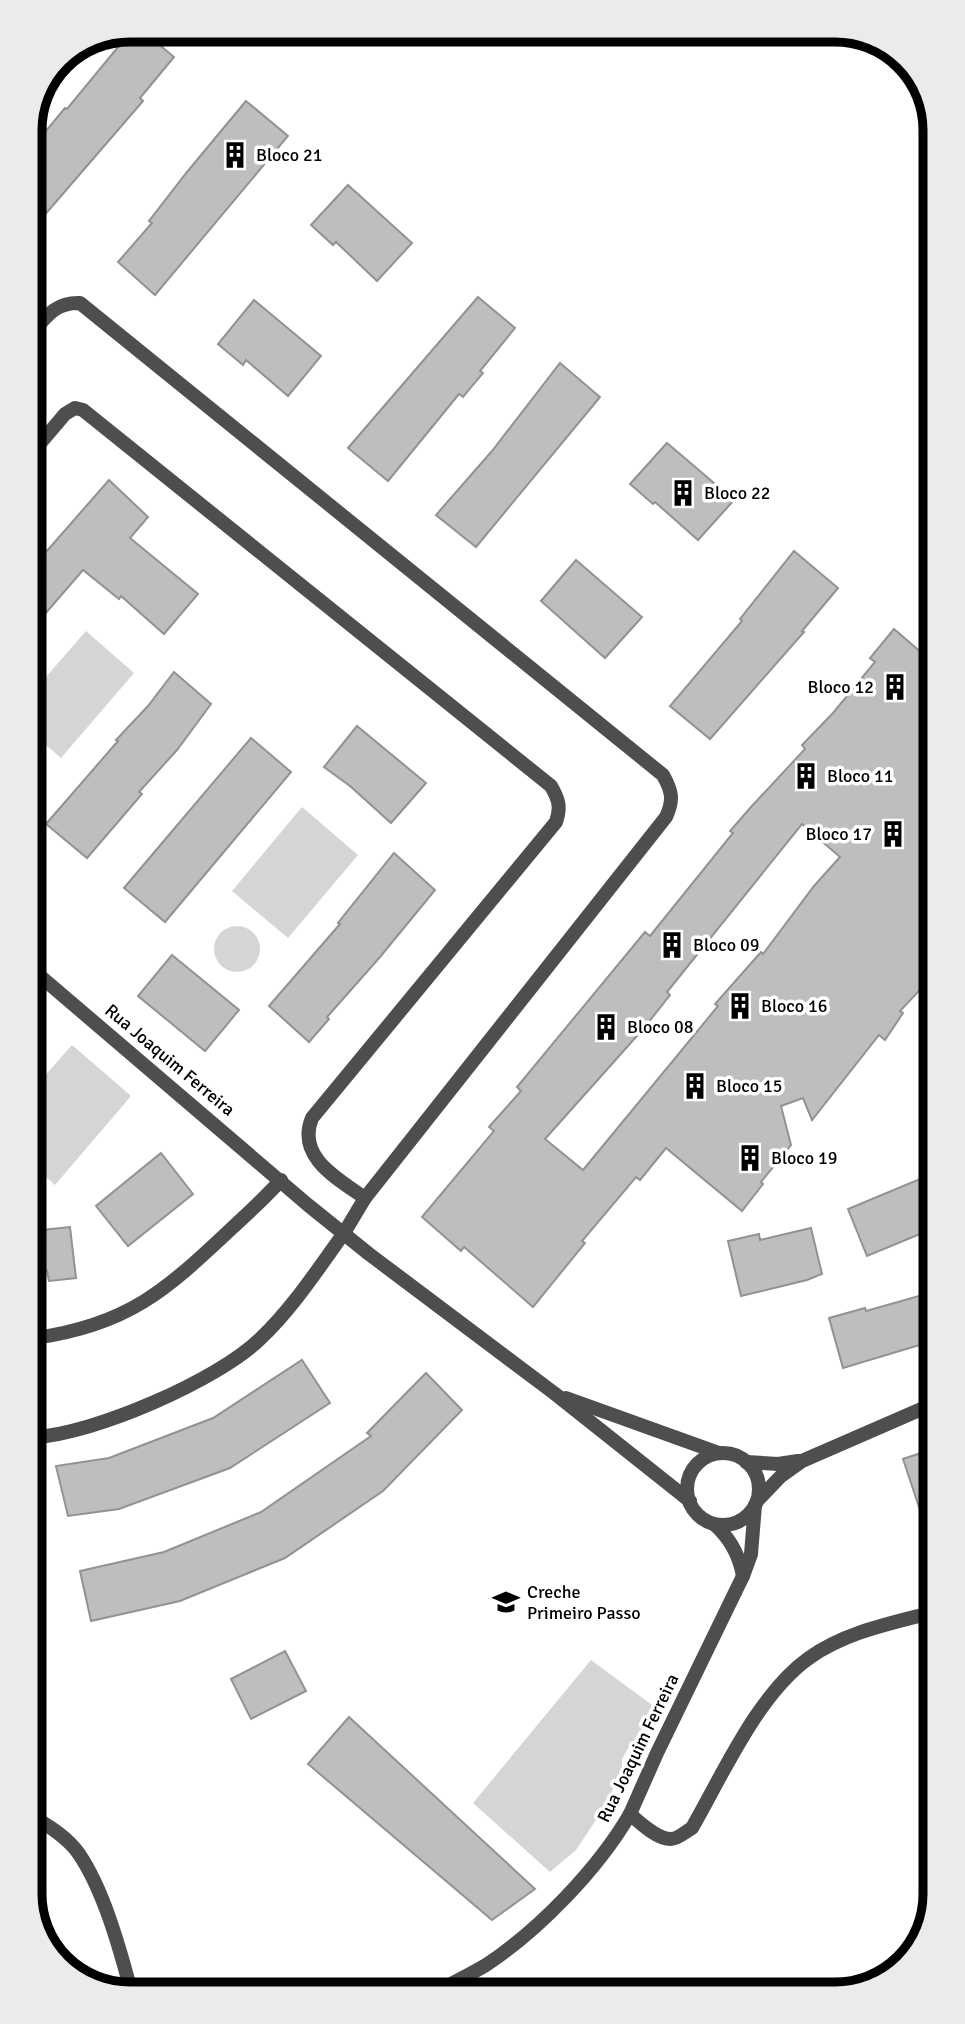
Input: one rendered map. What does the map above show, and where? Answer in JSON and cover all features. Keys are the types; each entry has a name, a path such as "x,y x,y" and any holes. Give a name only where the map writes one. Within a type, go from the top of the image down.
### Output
{"street":[{"path":"42,322 57,306 80,303 663,775 672,790 672,805 666,817 365,1198 344,1233 261,1339 235,1360 161,1398 108,1420 42,1436"},
{"path":"42,441 65,414 75,408 83,410 551,786 559,801 560,811 556,822 312,1118 307,1129 307,1141 311,1151 326,1169 365,1198"},
{"name":"Rua Joaquim Ferreira","path":"42,978 344,1233 554,1393 690,1502 699,1516 714,1524 729,1540 740,1559 743,1576"},
{"path":"42,1337 97,1325 134,1309 174,1281 281,1180"},
{"name":"Rua Joaquim Ferreira","path":"455,1982 487,1964 537,1924 608,1850 631,1814 751,1554 758,1482 754,1471 746,1462 729,1453 719,1453 554,1393"},
{"name":"Rua Joaquim Ferreira","path":"714,1524 730,1525 740,1521 781,1476 803,1461 923,1408"},
{"path":"690,1502 688,1484 691,1472 708,1456 719,1453"},
{"name":"Rua Joaquim Ferreira","path":"746,1462 778,1464 803,1461"},
{"path":"631,1814 648,1829 670,1839 692,1828 764,1703 787,1677 810,1657 844,1639 923,1615"},
{"path":"42,1822 63,1837 78,1853 90,1874 117,1938 129,1982"}],"shaded area":[{"path":"86,631 134,673 61,758 42,742 42,682"},
{"path":"302,807 358,855 288,938 232,891"},
{"path":"237,926 253,933 260,949 253,965 237,972 221,965 214,949 221,933"},
{"path":"72,1045 131,1096 55,1185 42,1173 42,1079"},
{"path":"591,1660 652,1705 637,1739 631,1743 622,1759 622,1770 604,1808 576,1850 550,1872 473,1803"}],"building":[{"path":"156,42 174,57 140,98 143,101 42,218 42,136 65,108 67,109 121,43"},
{"path":"246,101 288,136 155,295 118,262 152,223 149,221"},
{"path":"348,185 412,243 377,281 336,242 333,245 311,225"},
{"path":"478,297 515,328 480,371 483,373 463,397 459,394 388,481 348,448"},
{"path":"254,300 321,356 288,396 246,360 243,365 218,344"},
{"path":"560,363 600,397 476,547 436,515 492,451"},
{"name":"Bloco 22","path":"667,443 734,500 698,540 630,484"},
{"path":"109,480 148,517 130,538 198,594 164,634 121,596 119,599 83,570 42,617 42,557"},
{"path":"794,551 838,588 802,631 804,632 710,739 670,706 742,621 740,619"},
{"path":"576,560 642,617 605,658 541,601"},
{"path":"894,629 923,654 923,987 900,1011 903,1013 885,1040 879,1035 812,1120 803,1098 781,1106 791,1145 742,1211 666,1148 640,1180 636,1177 582,1241 585,1243 533,1307 464,1247 461,1251 422,1217 494,1131 489,1127 521,1091 517,1087 645,932 650,936 733,833 730,831 805,749 802,745 833,713 875,662 870,658","holes":["802,824 840,857 814,886 763,954 761,952 715,1004 718,1006 583,1170 545,1139 644,1028 670,995 667,992"]},
{"path":"174,672 211,704 177,750 139,792 142,794 87,858 46,824"},
{"path":"357,726 426,783 391,823 324,767"},
{"path":"251,738 291,772 165,922 124,888"},
{"path":"394,853 435,890 309,1042 269,1006 340,924 338,923"},
{"path":"172,955 239,1010 205,1051 138,996"},
{"path":"161,1153 193,1194 128,1246 96,1206"},
{"path":"923,1178 923,1233 867,1256 848,1209"},
{"path":"70,1227 76,1278 49,1281 47,1271 42,1272 42,1230"},
{"path":"811,1228 822,1274 741,1296 728,1241 759,1234 760,1240"},
{"path":"923,1295 923,1344 843,1368 829,1318 865,1308 866,1311"},
{"path":"302,1360 330,1403 230,1468 119,1509 68,1516 56,1466 109,1458 213,1418"},
{"path":"426,1373 462,1410 383,1491 285,1558 180,1601 91,1621 80,1571 164,1552 261,1512 371,1436 367,1433"},
{"path":"923,1452 923,1519 903,1459"},
{"path":"285,1651 306,1691 251,1719 231,1679"},
{"path":"349,1717 535,1889 492,1920 308,1764"}],"place":[{"name":"Bloco 21","path":"235,155"},
{"name":"Bloco 22","path":"683,493"},
{"name":"Bloco 12","path":"895,687"},
{"name":"Bloco 11","path":"806,776"},
{"name":"Bloco 17","path":"893,834"},
{"name":"Bloco 09","path":"672,945"},
{"name":"Bloco 16","path":"740,1006"},
{"name":"Bloco 08","path":"606,1027"},
{"name":"Bloco 15","path":"695,1086"},
{"name":"Bloco 19","path":"750,1158"},
{"name":"Creche Primeiro Passo","path":"506,1602"}]}
